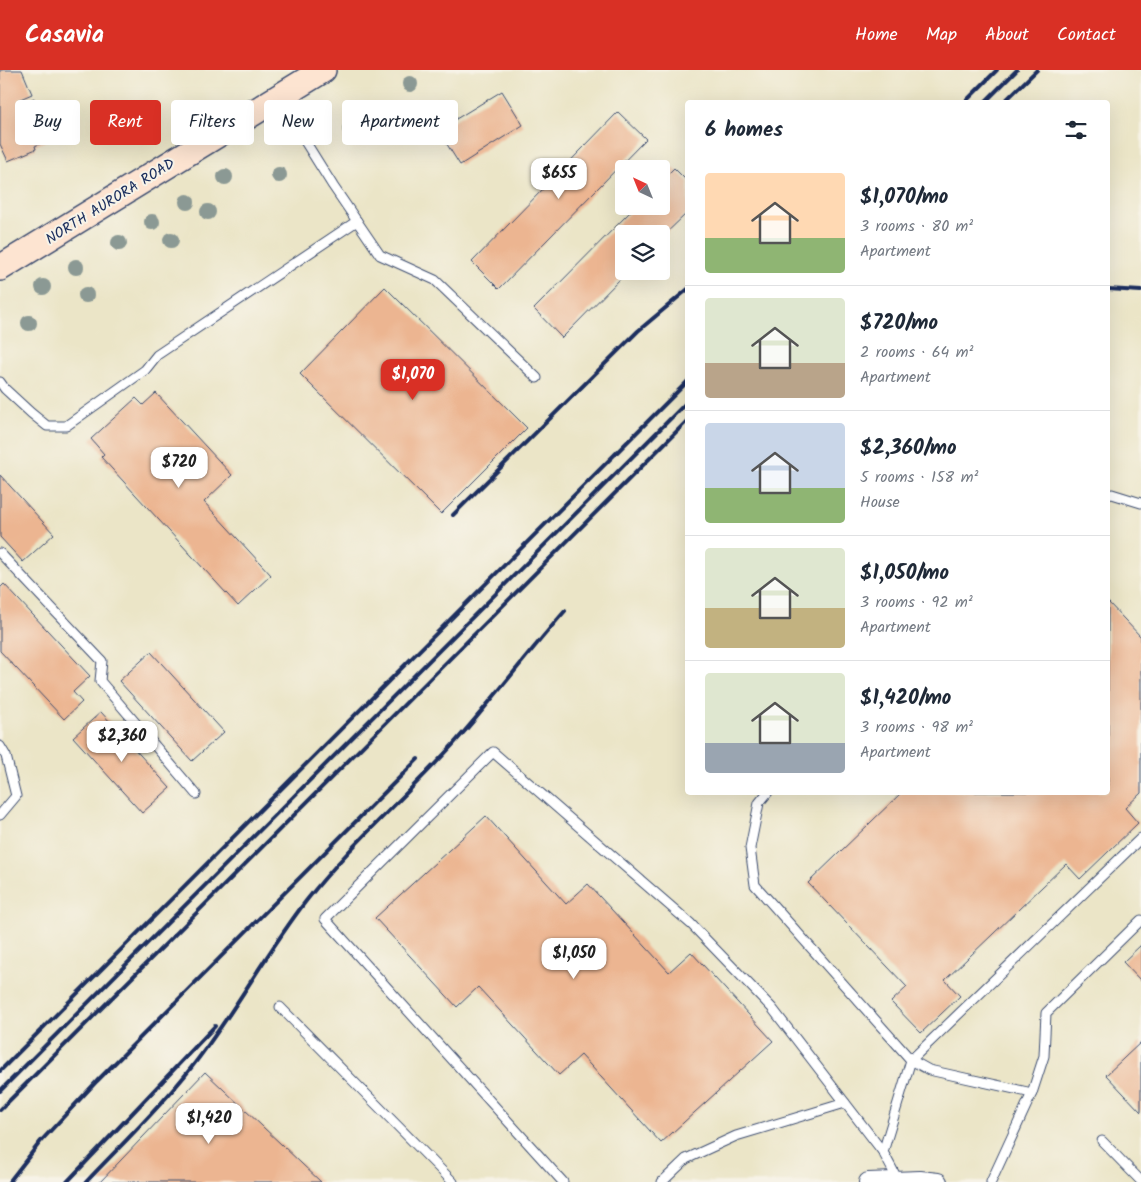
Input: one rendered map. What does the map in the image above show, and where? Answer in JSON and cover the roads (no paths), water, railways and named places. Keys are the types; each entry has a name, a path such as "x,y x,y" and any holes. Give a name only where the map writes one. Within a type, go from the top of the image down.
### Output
{"main road":[{"name":"NORTH AURORA ROAD","path":"0,268 323,70"}],"street":[{"path":"868,1182 898,1180 938,1182"}],"lane":[{"path":"278,98 380,255 435,280 537,378"},
{"path":"0,382 24,407 47,426 66,426 146,370 157,355 357,221"},
{"path":"1110,494 1141,503"},
{"path":"0,553 102,660 100,681 196,794"},
{"path":"0,746 6,756 16,796 0,815"},
{"path":"563,1182 325,919 493,752 691,924 772,1008 883,1152 898,1180"},
{"path":"766,795 759,803 750,848 755,885 911,1060 929,1070 1032,1093"},
{"path":"883,1152 911,1060 1141,838"},
{"path":"991,1182 1032,1093 1044,1056 1046,1013 1141,920"},
{"path":"280,1007 453,1182"},
{"path":"662,1182 686,1159 736,1136 845,1103"},
{"path":"1102,1142 1141,1181"}],"railway":[{"path":"967,100 997,70"},
{"path":"987,100 1017,70"},
{"path":"1006,100 1037,70"},
{"path":"1110,289 1141,291"},
{"path":"453,515 638,331 685,292"},
{"path":"0,1071 685,384"},
{"path":"0,1091 685,404"},
{"path":"0,1110 685,423"},
{"path":"86,1182 153,1112 191,1068 306,901 357,842 448,750 565,611"},
{"path":"9,1182 41,1141 97,1081 418,759"},
{"path":"67,1182 215,1026"}]}
